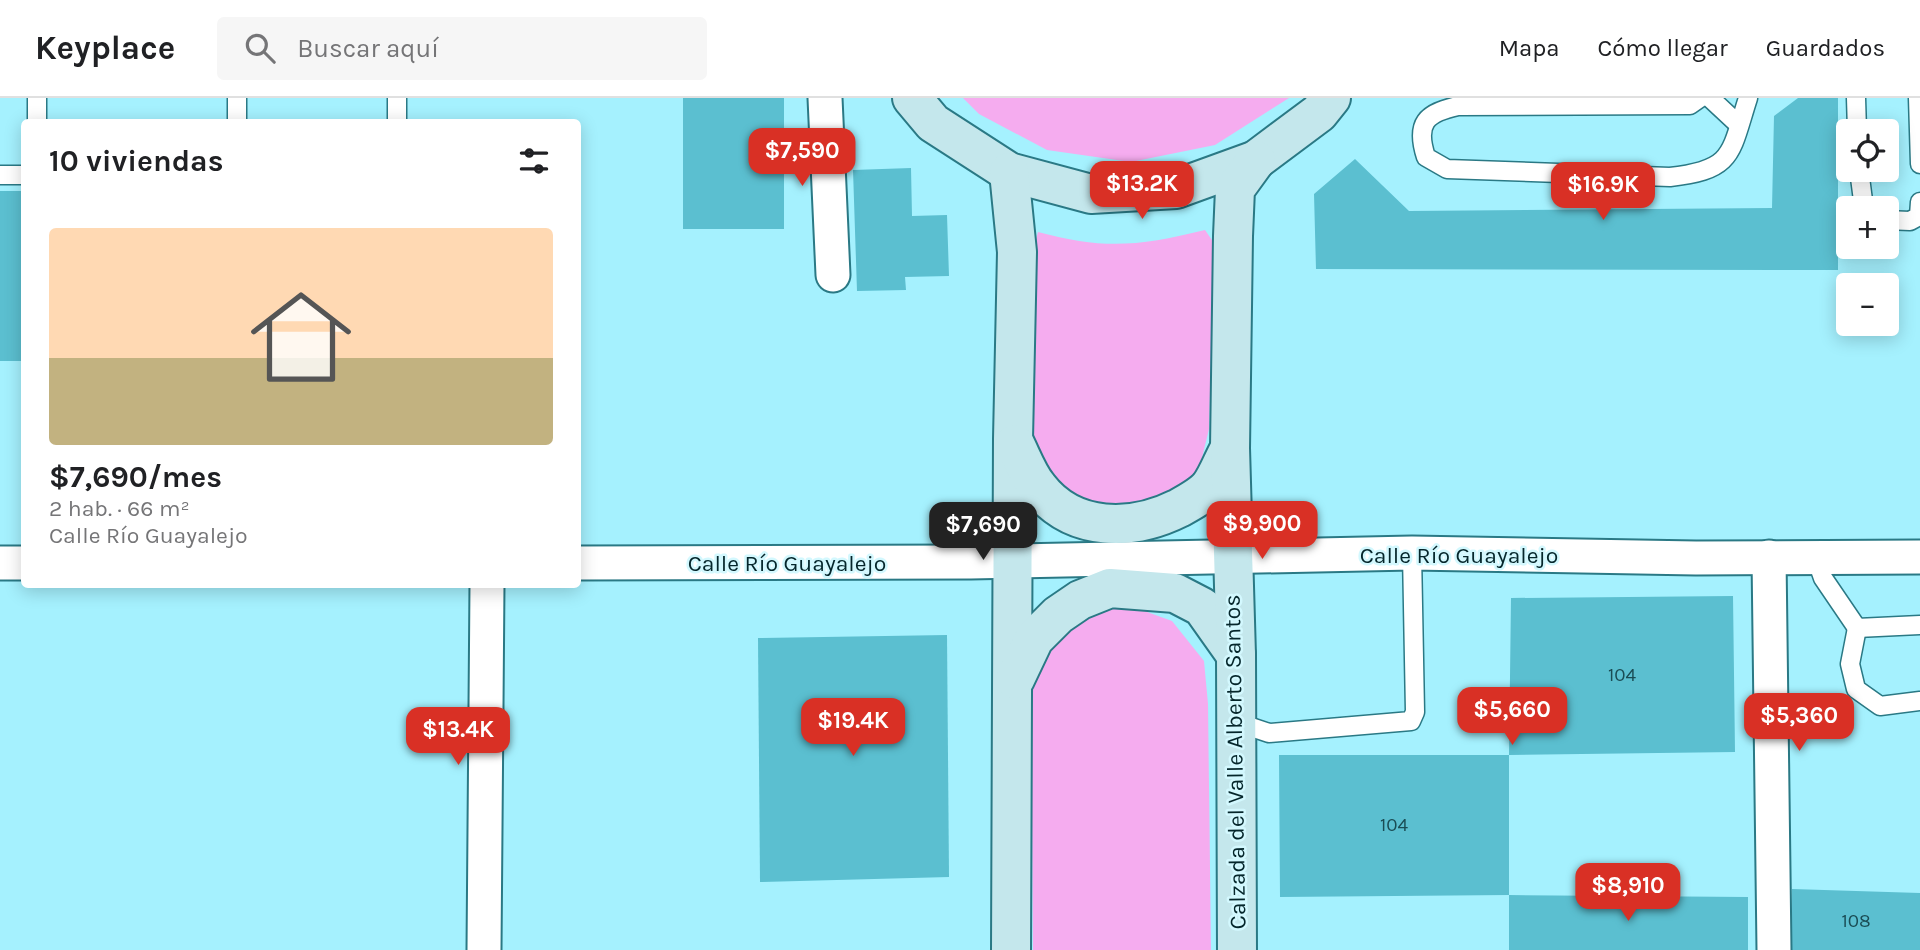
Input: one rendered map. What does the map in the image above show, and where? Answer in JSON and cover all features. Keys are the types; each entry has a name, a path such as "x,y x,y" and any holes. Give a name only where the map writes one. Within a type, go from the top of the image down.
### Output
{"main road":[{"path":"912,98 933,123 1009,172 1091,194 1176,189 1256,160 1319,113 1331,98"},
{"name":"Calzada del Valle Alberto Santos","path":"1237,950 1236,655 1230,448 1235,189 1256,160"},
{"path":"1009,172 1017,252 1013,439 1011,950"},
{"path":"1013,439 1037,487 1055,504 1078,518 1109,526 1146,521 1191,502 1209,487 1230,448"},
{"path":"1012,684 1034,639 1058,615 1080,600 1110,588 1166,592 1202,607 1236,655"}],"street":[{"path":"825,98 833,275"},
{"name":"Calle Río Guayalejo","path":"581,563 1013,562 1412,553 1920,557"},
{"path":"1769,557 1774,950"},
{"path":"0,563 21,563"},
{"path":"484,950 487,588"}],"lane":[{"path":"37,98 37,119"},
{"path":"237,98 237,119"},
{"path":"397,98 397,119"},
{"path":"1700,98 1690,105 1458,106 1436,111 1426,118 1420,141 1426,157 1447,169 1670,177 1713,169 1726,159 1748,98"},
{"path":"1710,98 1739,125"},
{"path":"1856,98 1857,119"},
{"path":"1918,98 1920,164"},
{"path":"0,175 21,175"},
{"path":"1899,220 1910,220 1919,216 1920,202"},
{"path":"1236,722 1269,733 1411,721 1415,712 1412,553"},
{"path":"1816,558 1823,578 1857,628 1850,664 1856,689 1880,706 1920,701"},
{"path":"1857,628 1920,625"}],"shaded area":[{"path":"963,98 1289,98 1215,145 1131,162 1047,150 979,114"},
{"path":"1205,230 1214,243 1209,429 1200,466 1178,497 1133,519 1062,504 1029,446 1035,243 1038,232 1083,242 1122,244 1161,240"},
{"path":"1125,604 1172,621 1204,661 1208,704 1211,950 1033,950 1031,678 1047,641 1080,612"}],"building":[{"path":"683,98 784,98 784,229 683,229"},
{"path":"1798,98 1838,98 1838,270 1316,269 1314,194 1355,159 1409,211 1772,208 1774,116"},
{"path":"911,168 912,216 947,215 949,276 905,277 906,290 857,291 853,170"},
{"path":"0,191 21,191 21,361 0,361"},
{"path":"1733,596 1735,752 1509,755 1511,598"},
{"path":"947,635 949,877 760,882 758,638"},
{"path":"1279,755 1509,755 1509,895 1280,897"},
{"path":"1792,889 1920,893 1920,950 1791,950"},
{"path":"1509,895 1748,897 1748,950 1509,950"}]}
